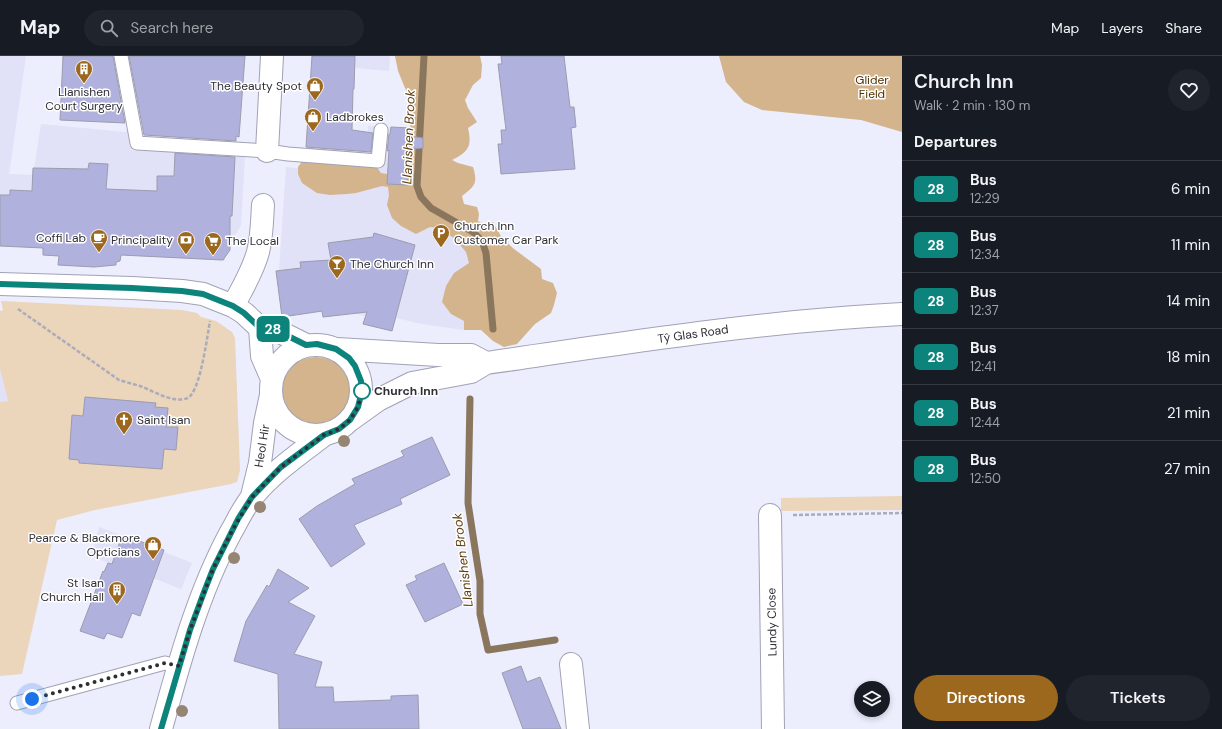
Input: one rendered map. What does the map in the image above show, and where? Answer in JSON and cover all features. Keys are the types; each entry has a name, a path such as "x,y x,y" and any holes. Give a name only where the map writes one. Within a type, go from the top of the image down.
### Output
{"main road":[{"path":"267,150 272,56"},
{"path":"233,306 255,262 261,238 262,205"},
{"path":"0,284 182,291 203,294 233,306 244,313 260,328 274,329 306,345"},
{"name":"Tŷ Glas Road","path":"350,420 378,400 412,383 471,372 486,363 719,330 801,321 902,314"},
{"path":"260,328 262,356 272,387 276,410 288,426 299,431 315,435 324,435 339,429 350,420 358,407 362,391 361,381 355,366 349,358 336,349"},
{"path":"272,387 278,365 286,356 306,345 317,344 336,349 438,355 471,355 486,363"},
{"name":"Heol Hir","path":"252,497 260,463 272,387"},
{"name":"Heol Hir","path":"161,729 190,630 213,569 226,542 252,497 281,467 324,435"},
{"name":"Lundy Close","path":"773,729 780,515"},
{"path":"571,664 578,729"}],"lane":[{"path":"121,56 137,143 267,150 288,154 378,161 381,130"},
{"path":"16,704 165,663 179,666"}],"path":[{"path":"14,306 119,380 139,385 175,399 185,399 191,396 196,386 202,366 210,319"},
{"path":"780,515 902,514"}],"shaded area":[{"path":"0,56 26,56 9,174 33,175 41,124 124,132 128,131 131,150 245,156 241,225 230,244 230,250 225,257 225,261 121,255 120,261 116,262 116,265 58,265 59,256 43,255 43,248 0,246"},
{"path":"312,56 390,56 389,71 344,67 344,74 355,75 354,89 343,88 341,129 368,132 368,126 410,128 407,185 416,211 456,240 478,261 464,300 464,330 422,324 396,318 392,331 363,324 365,316 341,310 331,311 331,316 323,317 322,312 282,317 276,271 279,271 286,167 305,169"},
{"path":"1,301 182,310 197,313 201,317 216,321 232,332 235,338 240,470 237,482 231,484 95,510 57,520 22,674 0,676 0,402 8,401 0,369 0,311 3,310"},
{"path":"0,369 8,401 0,402"},
{"path":"902,496 902,510 781,511 781,498"},
{"path":"99,527 192,563 181,589 92,556"}],"green space":[{"path":"395,56 480,56 482,65 481,78 473,85 465,100 477,122 468,128 470,139 468,148 452,160 473,167 475,181 473,187 462,196 464,204 477,207 479,214 478,221 486,225 493,222 502,238 541,269 542,279 553,283 557,293 551,313 535,324 517,344 504,347 493,341 481,330 464,330 464,321 451,314 442,302 446,286 454,273 469,263 466,252 456,240 440,228 430,227 416,234 401,226 392,218 387,205 389,195 388,187 382,186 356,193 330,195 317,193 302,183 298,174 298,167 304,158 306,148 364,153 369,157 381,173 392,175 408,162 412,101 398,71"},
{"name":"Glider Field","path":"719,56 902,56 902,132 861,120 762,110 744,102 726,82"},
{"path":"316,357 329,360 340,367 347,378 350,391 347,404 340,415 329,422 316,425 303,422 292,415 285,404 282,391 285,378 292,367 303,360"}],"building":[{"name":"Llanishen Court Surgery","path":"63,56 113,56 125,123 60,120"},
{"path":"129,56 245,56 239,137 236,136 236,141 144,135"},
{"path":"312,56 355,56 352,130 373,133 371,152 306,147"},
{"path":"501,56 564,56 570,107 574,107 576,127 571,128 575,169 501,174 498,144 502,144 501,130 506,130 498,64 502,64"},
{"path":"391,127 410,128 410,136 423,138 423,148 409,149 407,185 387,184 389,150 387,151"},
{"path":"175,153 235,157 232,216 230,216 230,250 223,260 121,255 120,261 116,262 116,265 94,267 58,265 59,256 43,255 43,248 0,246 0,195 10,195 10,190 32,191 33,168 88,169 89,163 108,164 106,189 157,191 157,176 174,176"},
{"name":"The Church Inn","path":"374,233 415,245 392,331 363,324 367,312 323,317 322,311 282,317 276,271 301,268 300,262 331,260 328,243 373,237"},
{"name":"Saint Isan","path":"85,397 156,403 155,407 168,408 166,427 178,427 176,450 164,449 162,469 79,463 79,460 69,459 72,415 83,416"},
{"path":"432,437 450,475 400,499 402,504 354,525 365,544 331,567 299,519 317,506 355,484 352,479 404,456 401,451"},
{"name":"St Isan Church Hall","path":"122,536 133,541 134,539 164,550 140,616 132,613 122,638 107,633 104,639 80,631 103,571 104,572 108,563 112,564"},
{"path":"444,563 463,604 425,622 406,585 417,580 415,576"},
{"path":"278,569 309,588 288,602 315,616 294,654 322,662 315,687 333,687 334,702 391,700 391,696 418,695 419,729 279,729 278,674 234,661 246,621 267,585 269,587"},
{"path":"521,666 527,682 540,677 561,729 523,729 502,673"}],"waterway":[{"name":"Llanishen Brook","path":"424,56 417,186 421,197 431,208 473,232 482,241 486,253 493,329"},
{"name":"Llanishen Brook","path":"470,399 468,503 480,581 480,614 488,650 555,640"}],"bus line":[{"name":"28","path":"0,284 132,288 182,291 203,294 224,301 233,306 244,313 260,328 274,329 306,345 317,344 336,349 349,358 355,366 361,381 362,391 358,407 350,420 339,429 324,435 281,467 252,497 238,519 213,569 190,630 161,729"}],"place":[{"name":"Llanishen Court Surgery","path":"84,84"},
{"name":"The Beauty Spot","path":"315,101"},
{"name":"Ladbrokes","path":"313,132"},
{"name":"Church Inn Customer Car Park","path":"441,248"},
{"name":"Coffi Lab","path":"99,253"},
{"name":"Principality","path":"186,255"},
{"name":"The Local","path":"213,256"},
{"name":"The Church Inn","path":"337,279"},
{"name":"Church Inn","path":"362,391"},
{"name":"Saint Isan","path":"124,435"},
{"name":"Pearce & Blackmore Opticians","path":"153,560"},
{"name":"St Isan Church Hall","path":"117,605"}],"route":[{"path":"32,699 165,663 179,666 190,630 213,569 233,529 252,497 281,467 324,435 339,429 350,420 358,407 362,391"}]}
